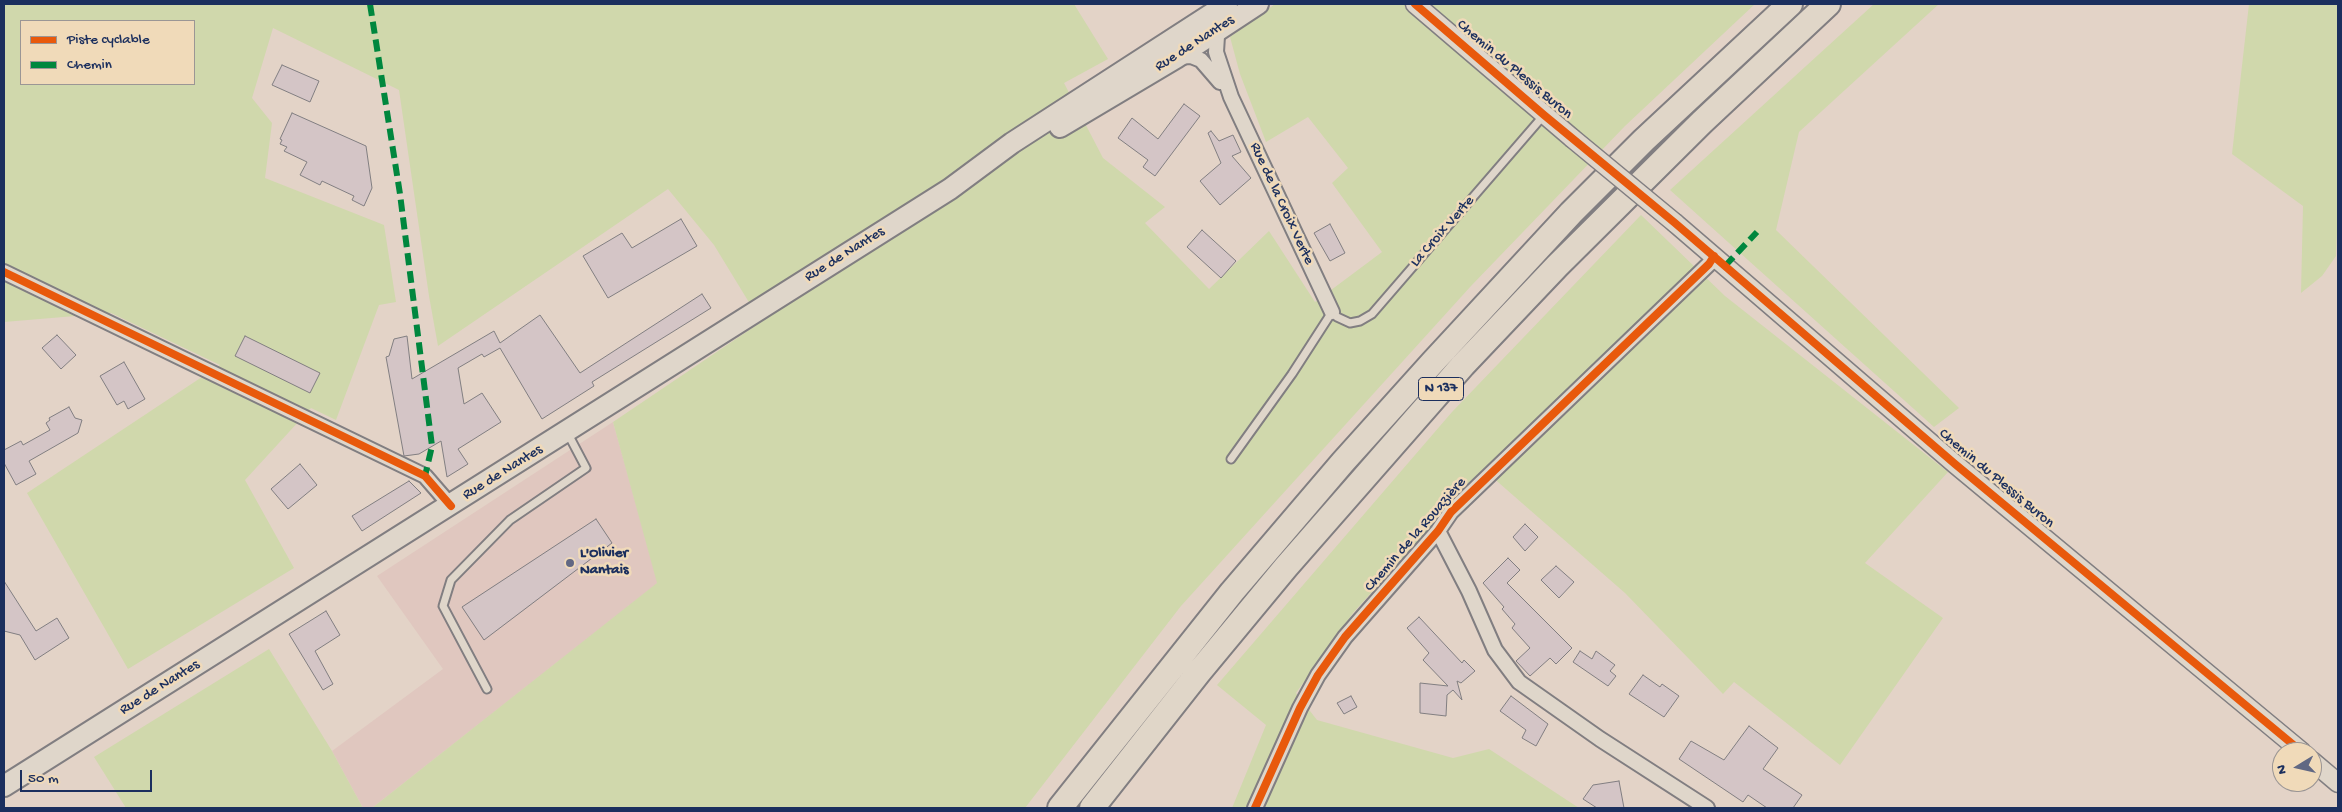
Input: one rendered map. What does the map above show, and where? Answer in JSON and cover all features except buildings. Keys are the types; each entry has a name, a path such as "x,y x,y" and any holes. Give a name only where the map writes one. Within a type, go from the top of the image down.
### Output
{"highway":[{"name":"N 137","path":"1060,808 1232,592 1426,369 1565,219 1631,153 1790,4"},
{"name":"N 137","path":"1092,808 1199,672 1286,567 1451,379 1601,221 1702,122 1828,4"}],"main road":[{"path":"1217,25 1252,4"},
{"name":"Rue de Nantes","path":"4,786 451,506 950,189 1018,153 1172,50 1258,4"},
{"name":"Rue de Nantes","path":"1172,50 1217,25"}],"street":[{"name":"Chemin du Plessis Buron","path":"1415,4 1544,115 1714,256 1955,464 2290,742"},
{"path":"1212,63 1200,54 1217,25"},
{"name":"Rue de la Croix Verte","path":"1217,25 1212,63 1231,97 1332,312"},
{"path":"1172,50 1212,63"},
{"name":"Chemin de la Rouazière","path":"1255,808 1300,708 1318,675 1345,638 1438,531 1451,512 1709,264 1714,256"},
{"path":"4,272 425,476 451,506"},
{"name":"Chemin de la Rouazière","path":"1438,531 1469,592 1495,650 1519,682 1600,739 1707,808"},
{"path":"2322,769 2338,783"}],"lane":[{"name":"La Croix Verte","path":"1332,312 1337,318 1350,323 1360,321 1372,314 1544,115"},
{"path":"1231,459 1292,374 1332,312"},
{"path":"487,689 442,606 451,580 510,520 586,468 566,432"}],"shaded area":[{"path":"613,422 658,583 372,808 363,808 332,751 443,669 377,576"}],"green space":[{"path":"4,4 1074,4 1108,59 1064,83 1103,158 1165,207 1145,223 1209,289 1269,231 1315,302 1382,252 1332,183 1348,168 1308,117 1266,142 1240,74 1230,37 1275,4 1755,4 1625,126 1471,286 1181,606 1025,808 372,808 657,583 613,422 761,322 714,245 668,189 438,346 399,90 273,28 252,98 272,123 265,178 384,225 396,302 379,305 336,420 311,408 245,480 294,568 128,669 27,493 220,365 111,313 4,322"},
{"path":"1874,4 1939,4 1799,132 1776,230 1959,408 1934,427 1670,190"},
{"path":"2249,4 2338,4 2338,207 2336,256 2322,276 2301,293 2303,206 2232,154"},
{"path":"1641,215 1725,296 1948,472 1865,563 1943,618 1840,765 1734,682 1723,694 1625,593 1483,469 1353,613 1296,693 1317,720 1453,758 1489,749 1579,808 1232,808 1266,725 1217,685 1452,412"},
{"path":"269,649 332,751 363,808 126,808 94,757"}],"marked path":[{"path":"370,4 400,194 432,446 425,476"},
{"path":"1725,266 1757,232"}],"cycle path":[{"path":"1415,4 1544,115 1675,223 1955,464 2290,742"},
{"path":"1255,808 1300,708 1318,675 1345,637 1438,531 1451,512 1709,264 1714,256"},
{"path":"4,272 425,476 451,506"}],"place":[{"name":"L'Olivier Nantais","path":"570,563"}]}
